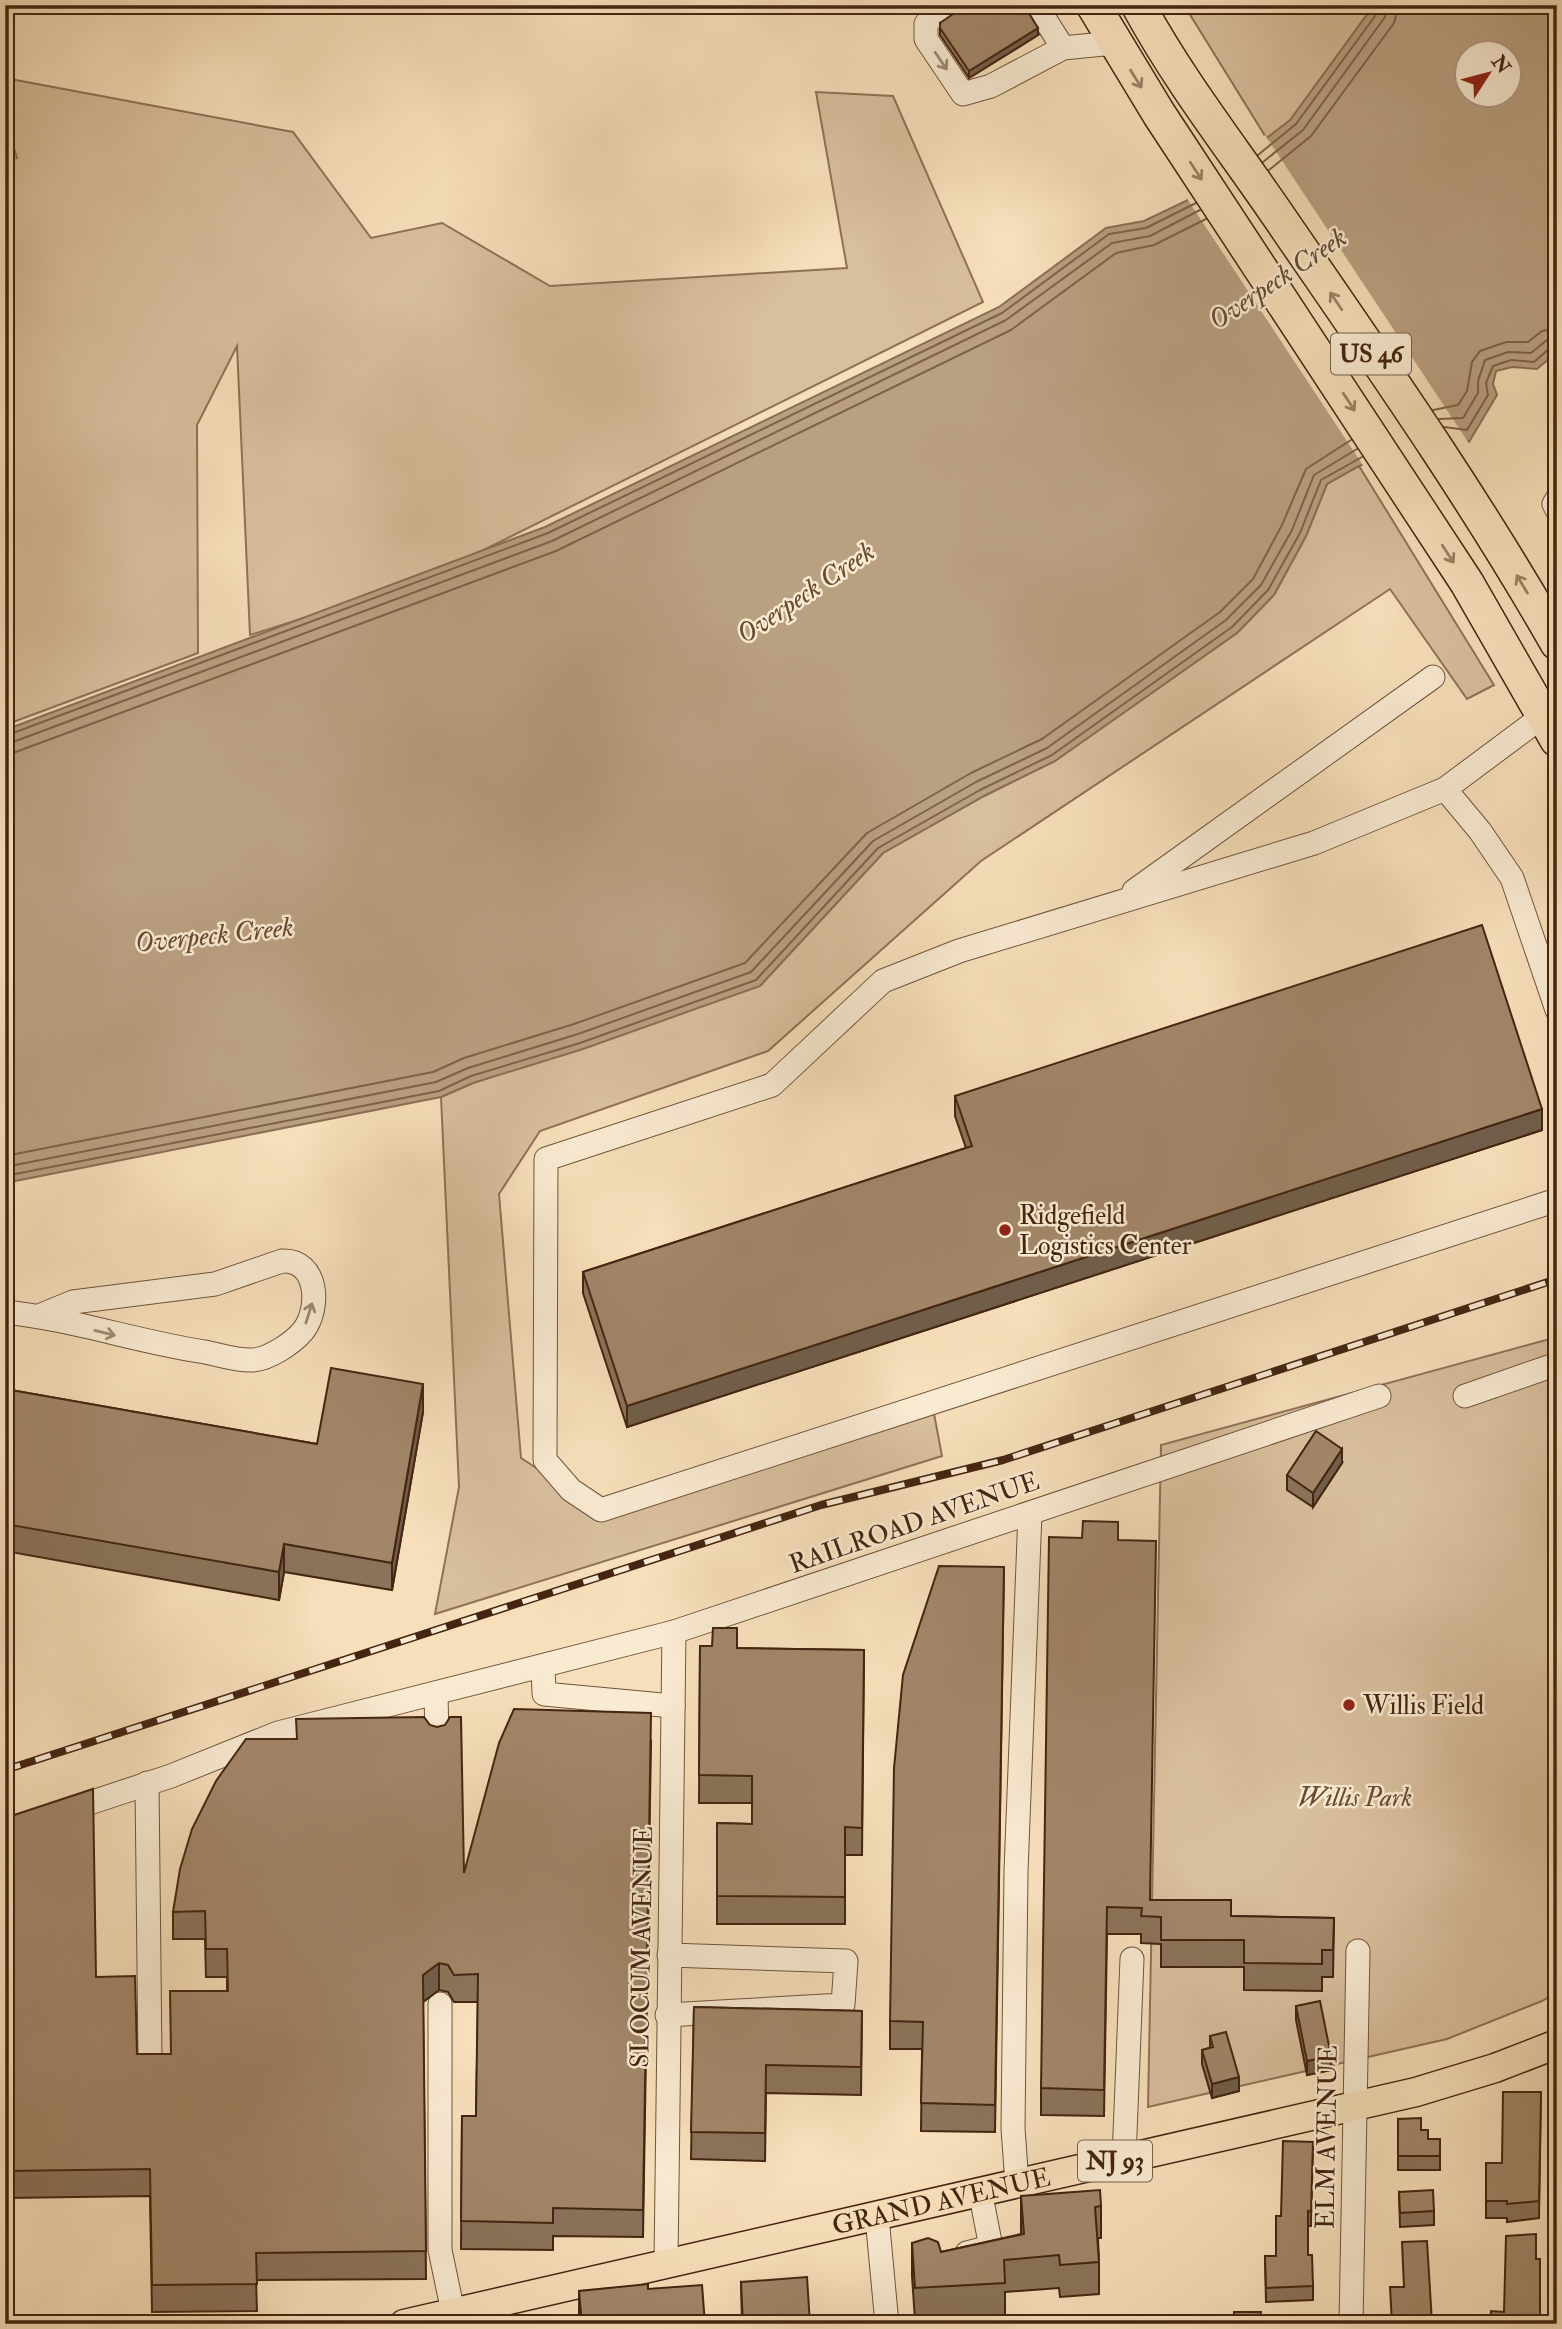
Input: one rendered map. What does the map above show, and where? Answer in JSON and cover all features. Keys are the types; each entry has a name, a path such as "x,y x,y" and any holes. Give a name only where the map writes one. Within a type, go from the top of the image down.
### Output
{"highway":[{"name":"US 46","path":"1093,5 1159,114 1473,593 1550,728"},
{"path":"1138,5 1198,89"},
{"path":"1162,5 1198,89"},
{"name":"US 46","path":"1198,89 1455,480 1557,643"}],"main road":[{"name":"GRAND AVENUE","path":"404,2324 1354,2107 1468,2078 1557,2044"}],"street":[{"path":"944,5 926,24 926,39 963,94 991,86 1063,48 1114,43"},
{"path":"1036,5 1063,48"},
{"path":"1557,499 1554,504 1557,510"},
{"path":"1118,902 1433,677"},
{"path":"1550,728 1445,789 1314,843 959,951 883,981 772,1085 546,1159 545,1460 571,1490 601,1510 1557,1200"},
{"path":"1445,789 1480,831 1512,878 1557,1010"},
{"path":"5,1312 39,1316 144,1343 253,1360 275,1353 303,1330 312,1310 315,1288 305,1269 293,1261 282,1261 215,1284 73,1303 39,1316"},
{"path":"1465,1396 1557,1364"},
{"name":"RAILROAD AVENUE","path":"5,1831 147,1783 278,1733 674,1632 1379,1396"},
{"path":"1017,2184 1013,2129 1016,1871 1030,1513"},
{"name":"SLOCUM AVENUE","path":"666,2263 667,2015 674,1632"},
{"path":"543,1666 544,1694 673,1706"},
{"path":"436,1693 437,1741"},
{"path":"147,1783 150,2059"},
{"name":"ELM AVENUE","path":"1351,2324 1357,1951"},
{"path":"667,2015 843,2005 846,1961 668,1955"},
{"path":"1124,2159 1132,1959"},
{"path":"440,2004 440,2250 453,2312"},
{"path":"951,2257 991,2246 980,2191"},
{"path":"877,2217 887,2324"}],"green space":[{"path":"1184,5 1374,5 1291,120 1267,139"},
{"path":"5,78 293,132 371,238 442,223 550,286 847,268 816,92 893,96 983,302 423,580 250,635 237,346 197,425 198,653 5,725 5,161 17,158 5,119"},
{"path":"1359,466 1494,685 1467,699 1390,589 981,861 768,1051 540,1131 499,1194 521,1458 601,1510 932,1403 942,1456 435,1614 459,1487 441,1097 473,1083 760,986 883,853 984,796 1055,761 1237,633 1274,595 1306,536 1327,484"},
{"name":"Willis Park","path":"1557,1337 1557,1992 1542,2001 1447,2039 1148,2107 1161,1445"}],"water":[{"name":"Overpeck Creek","path":"1374,5 1557,5 1557,352 1537,369 1512,367 1496,371 1493,384 1497,395 1469,442 1450,432 1359,466 1327,484 1306,536 1274,595 1237,633 1055,761 984,796 883,853 760,986 583,1049 473,1083 441,1097 5,1183 5,730 545,527 999,307 1106,228 1144,221 1186,201 1290,120"}],"pier":[{"path":"1265,135 1470,445 1450,436 1364,467 1186,197"}],"building":[{"path":"966,5 1024,5 1038,28 969,71 940,28 940,23"},
{"name":"Ridgefield Logistics Center","path":"1482,925 1542,1109 627,1406 583,1272 972,1146 955,1096"},
{"path":"331,1368 423,1384 392,1563 284,1544 279,1572 5,1524 5,1389 317,1444"},
{"path":"1316,1431 1342,1449 1313,1493 1287,1475"},
{"path":"1083,1521 1118,1522 1118,1540 1156,1541 1150,1900 1231,1900 1231,1916 1334,1918 1333,1950 1322,1950 1322,1964 1244,1963 1244,1940 1161,1940 1161,1917 1141,1916 1142,1908 1107,1907 1104,2090 1041,2088 1049,1537 1082,1538"},
{"path":"939,1566 1004,1567 995,2105 921,2103 923,2022 890,2021 894,1768 903,1675"},
{"path":"713,1628 737,1628 737,1648 864,1650 862,1828 845,1827 845,1897 717,1896 717,1823 752,1824 752,1776 699,1775 700,1646 712,1646"},
{"path":"514,1709 651,1713 643,2210 553,2208 553,2223 461,2221 462,2116 476,2116 478,1974 454,1975 448,1965 439,1963 423,1975 426,2251 256,2253 257,2284 152,2285 150,2169 5,2171 5,1818 93,1789 96,1977 135,1976 137,2054 171,2054 170,1991 228,1991 227,1949 206,1949 205,1911 173,1912 180,1869 192,1829 216,1781 246,1739 297,1739 296,1719 424,1717 430,1725 437,1727 445,1725 450,1717 461,1717 464,1873 499,1743"},
{"path":"1320,2001 1331,2056 1307,2061 1296,2006"},
{"path":"694,2007 862,2011 861,2067 766,2065 765,2133 691,2132"},
{"path":"1226,2032 1239,2077 1212,2084 1202,2050 1213,2047 1210,2036"},
{"path":"1503,2092 1541,2092 1539,2201 1507,2204 1507,2201 1486,2201 1486,2163 1502,2163"},
{"path":"1421,2118 1421,2130 1428,2130 1428,2139 1440,2139 1440,2156 1398,2156 1398,2119"},
{"path":"1283,2141 1313,2142 1308,2255 1312,2255 1313,2286 1266,2288 1265,2256 1276,2256 1276,2216 1281,2216"},
{"path":"1100,2190 1101,2206 1095,2207 1099,2262 1060,2265 1059,2255 1004,2260 1005,2283 915,2288 912,2243 928,2238 938,2242 941,2252 1024,2234 1021,2196"},
{"path":"1433,2190 1434,2211 1400,2213 1399,2192"},
{"path":"1536,2234 1536,2259 1540,2259 1540,2324 1490,2324 1491,2311 1504,2312 1506,2236"},
{"path":"1427,2241 1432,2323 1473,2324 1392,2324 1390,2287 1404,2287 1402,2242"},
{"path":"807,2277 810,2324 743,2324 741,2282"},
{"path":"648,2284 648,2289 702,2285 705,2324 582,2324 579,2291"},
{"path":"1234,2312 1261,2312 1260,2324 1234,2324"},
{"path":"540,2318 541,2324 492,2324"}],"railway":[{"path":"5,1770 821,1505 1003,1460 1557,1279"}],"place":[{"name":"Ridgefield Logistics Center","path":"1005,1230"},
{"name":"Willis Field","path":"1349,1705"}]}
